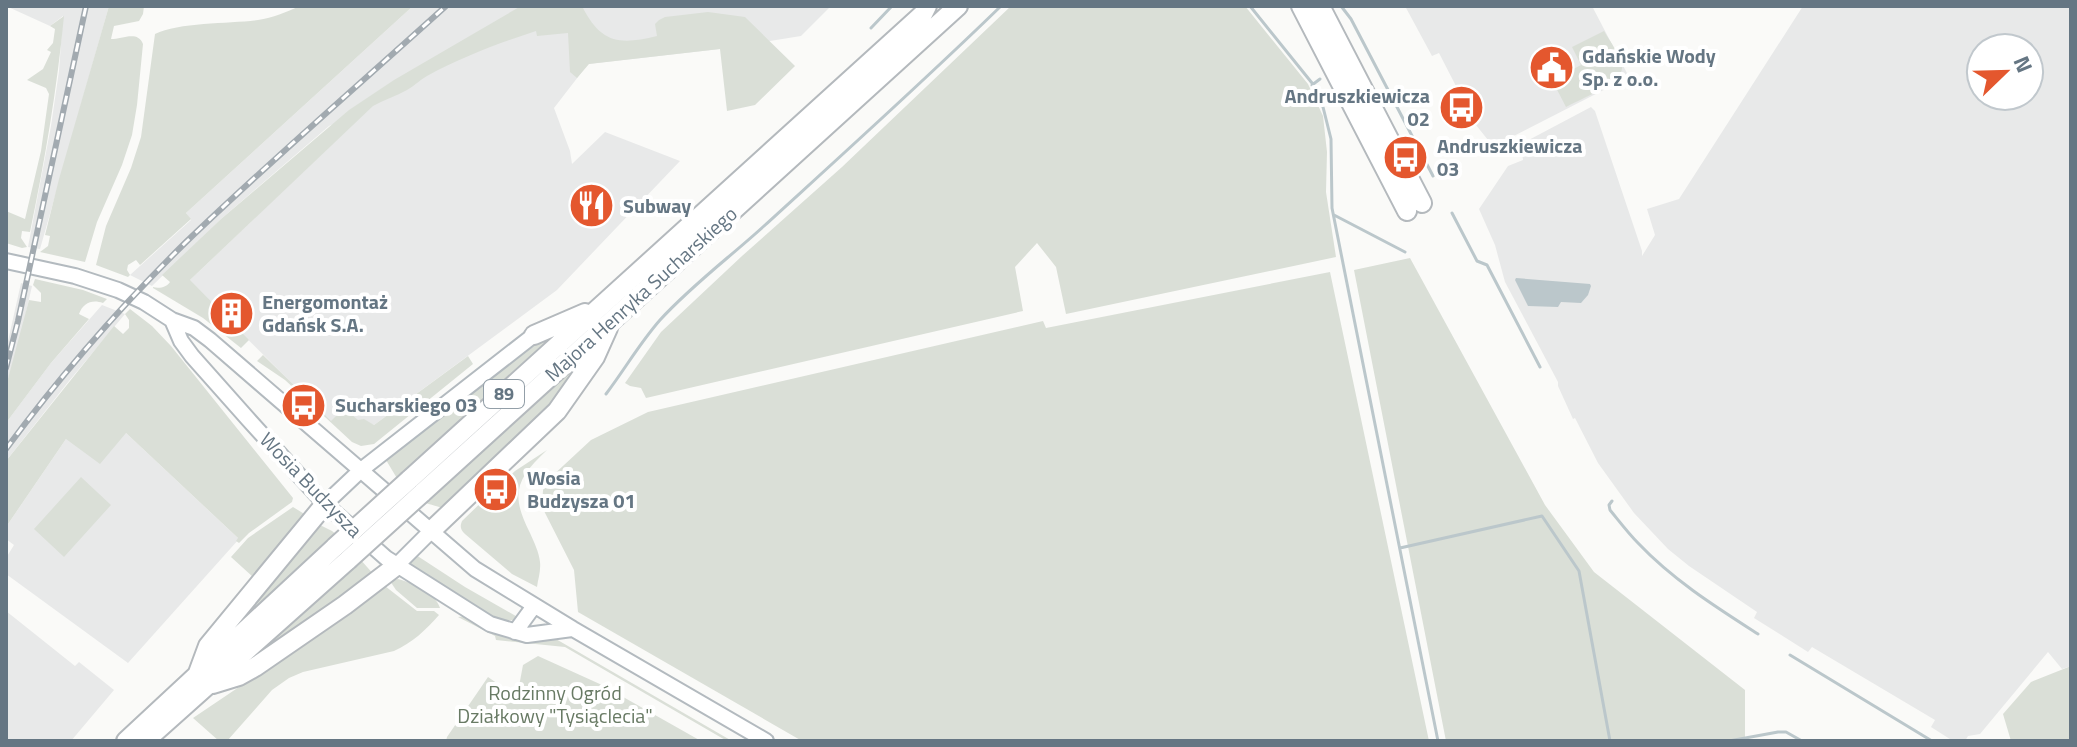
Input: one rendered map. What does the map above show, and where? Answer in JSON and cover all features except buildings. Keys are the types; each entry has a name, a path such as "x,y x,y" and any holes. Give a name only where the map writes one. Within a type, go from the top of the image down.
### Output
{"highway":[{"name":"Majora Henryka Sucharskiego","path":"605,314 958,6"},
{"path":"1301,6 1415,207 1320,6"},
{"name":"Majora Henryka Sucharskiego","path":"126,741 145,735 605,314 925,10"},
{"path":"431,531 557,411 595,357 605,314 534,335"},
{"path":"325,504 208,646 202,681 239,676 255,667 396,566"}],"street":[{"name":"Wosia Budzysza","path":"6,261 103,284 194,328 475,569 766,741"},
{"name":"Wosia Budzysza","path":"172,320 192,356 325,504 396,566 490,624 527,635 573,629"},
{"name":"Majora Henryka Sucharskiego","path":"325,504 361,470 534,335"},
{"path":"221,389 242,369"},
{"path":"396,566 431,531"},
{"path":"515,632 534,606"}],"shaded area":[{"path":"6,6 109,6 40,249 28,247 51,126 63,16 50,26"},
{"path":"413,6 831,6 801,36 588,64 554,108 572,164 605,132 680,161 557,290 374,425 358,420 331,422 189,281 370,108 329,126 221,219 152,286 130,275 191,220 186,213"},
{"path":"1405,6 1592,6 1629,77 1496,145 1476,125 1439,53 1432,56"},
{"path":"1803,6 2071,6 2071,666 2062,669 2048,652 1980,734 1968,736 1965,741 1953,741 1931,727 1935,720 1812,647 1808,652 1754,618 1757,612 1689,566 1634,513 1598,463 1573,419 1558,382 1505,282 1495,245 1479,209 1508,166 1523,160 1521,144 1591,107 1595,111 1642,256 1655,235 1647,209 1679,199"},
{"path":"1516,278 1591,286 1581,303 1561,302 1558,307 1528,306"},
{"path":"21,283 32,286 6,386 6,350"},
{"path":"102,305 125,314 6,461 6,423 51,363"},
{"path":"126,433 239,539 128,663 6,574 6,558 14,545 6,539 6,527 66,439"},
{"path":"6,611 75,666 79,662 114,690 71,741 6,741"}],"green space":[{"path":"109,6 144,6 139,21 114,26 111,39 134,36 143,44 132,135 97,222 85,262 40,252 48,246 50,236 45,235 59,179"},
{"path":"300,6 413,6 186,213 191,219 140,265 136,260 128,265 128,277 96,265 106,226 141,137 155,34 191,25 264,19"},
{"path":"521,6 582,6 604,35 622,40 657,36 655,24 665,17 708,12 745,17 795,66 755,105 727,111 720,49 589,64 577,78 570,72 568,33 537,36 536,31 454,63 373,106 190,280 249,340 241,348 203,318 153,288 169,284 162,275 221,219 349,110"},
{"path":"1011,6 1245,6 1308,84 1323,116 1327,152 1326,192 1336,257 1066,314 1056,267 1037,243 1015,267 1023,311 646,398 641,388 625,383 661,332 842,167"},
{"path":"64,16 41,178 30,232 22,231 21,238 27,247 22,248 6,243 6,211 25,219 41,151 49,94 46,88 27,80 43,69 51,52 47,50 53,43 55,29 50,26"},
{"path":"1604,31 1619,57 1621,72 1609,84 1566,107 1552,80 1581,65 1572,47"},
{"path":"1410,258 1545,505 1594,572 1745,690 1745,741 1446,741 1354,270"},
{"path":"1330,272 1429,741 802,741 578,612 574,570 542,507 543,490 550,478 591,440 648,412 1043,321 1046,328"},
{"path":"35,279 107,299 103,303 92,302 83,307 79,314 89,319 6,423 6,386 29,300 41,302 41,293 33,285"},
{"path":"130,309 171,346 293,498 292,502 239,543 236,541 238,538 126,433 100,464 66,439 6,527 6,461 114,326 123,334 129,328 125,314"},
{"path":"568,324 398,480 386,460 508,363"},
{"path":"589,351 543,414 445,510 423,502"},
{"path":"263,355 331,421 344,408 358,420 364,419 374,425 468,356 473,364 374,444 361,446 352,442 285,380 257,361"},
{"path":"547,450 528,470 518,497 539,558 537,587 512,574 465,534 461,526 462,521 495,489 497,491 502,487 500,485 515,471"},
{"path":"81,477 111,505 64,557 34,529"},
{"path":"293,507 306,515 253,577 231,557 248,538"},
{"path":"316,523 337,535 228,637 248,606"},
{"path":"416,555 521,619 505,621 493,618 406,565"},
{"path":"360,559 375,576 234,671"},
{"path":"398,579 428,593 440,608 417,608 390,581"},
{"path":"385,586 417,611 434,611 439,615 418,636 394,651 289,678 272,690 227,741 219,741 193,718 353,610"},
{"path":"466,616 549,635 732,741 727,741 565,647 496,640 495,636 458,617"},
{"name":"Rodzinny Ogród Działkowy \"Tysiąclecia\"","path":"538,656 602,685 701,741 446,741 488,677 517,697 523,665"},
{"path":"2071,666 2071,741 2011,741 2003,714 2031,682"}],"waterway":[{"path":"871,28 892,6"},
{"path":"606,394 645,338 672,307 854,144 1001,6"},
{"path":"1250,6 1312,83"},
{"path":"1341,6 1351,19 1433,176"},
{"path":"1320,79 1312,85 1323,107 1331,139 1332,208 1438,741"},
{"path":"1452,213 1477,261 1487,265 1540,367"},
{"path":"1334,215 1405,252"},
{"path":"1612,501 1610,510 1651,556 1695,592 1758,634"},
{"path":"1400,548 1542,516 1579,571 1610,741"},
{"path":"1790,655 1932,741"},
{"path":"1729,741 1778,732 1786,732 1802,741"}],"railway":[{"path":"6,368 86,6"},
{"path":"6,449 69,369 161,267 249,183 446,6"}],"place":[{"name":"Gdańskie Wody Sp. z o.o.","path":"1551,67"},
{"name":"Andruszkiewicza 02","path":"1461,108"},
{"name":"Andruszkiewicza 03","path":"1406,158"},
{"name":"Subway","path":"592,206"},
{"name":"Energomontaż Gdańsk S.A.","path":"231,314"},
{"name":"Sucharskiego 03","path":"304,405"},
{"name":"Wosia Budzysza 01","path":"496,490"}]}
